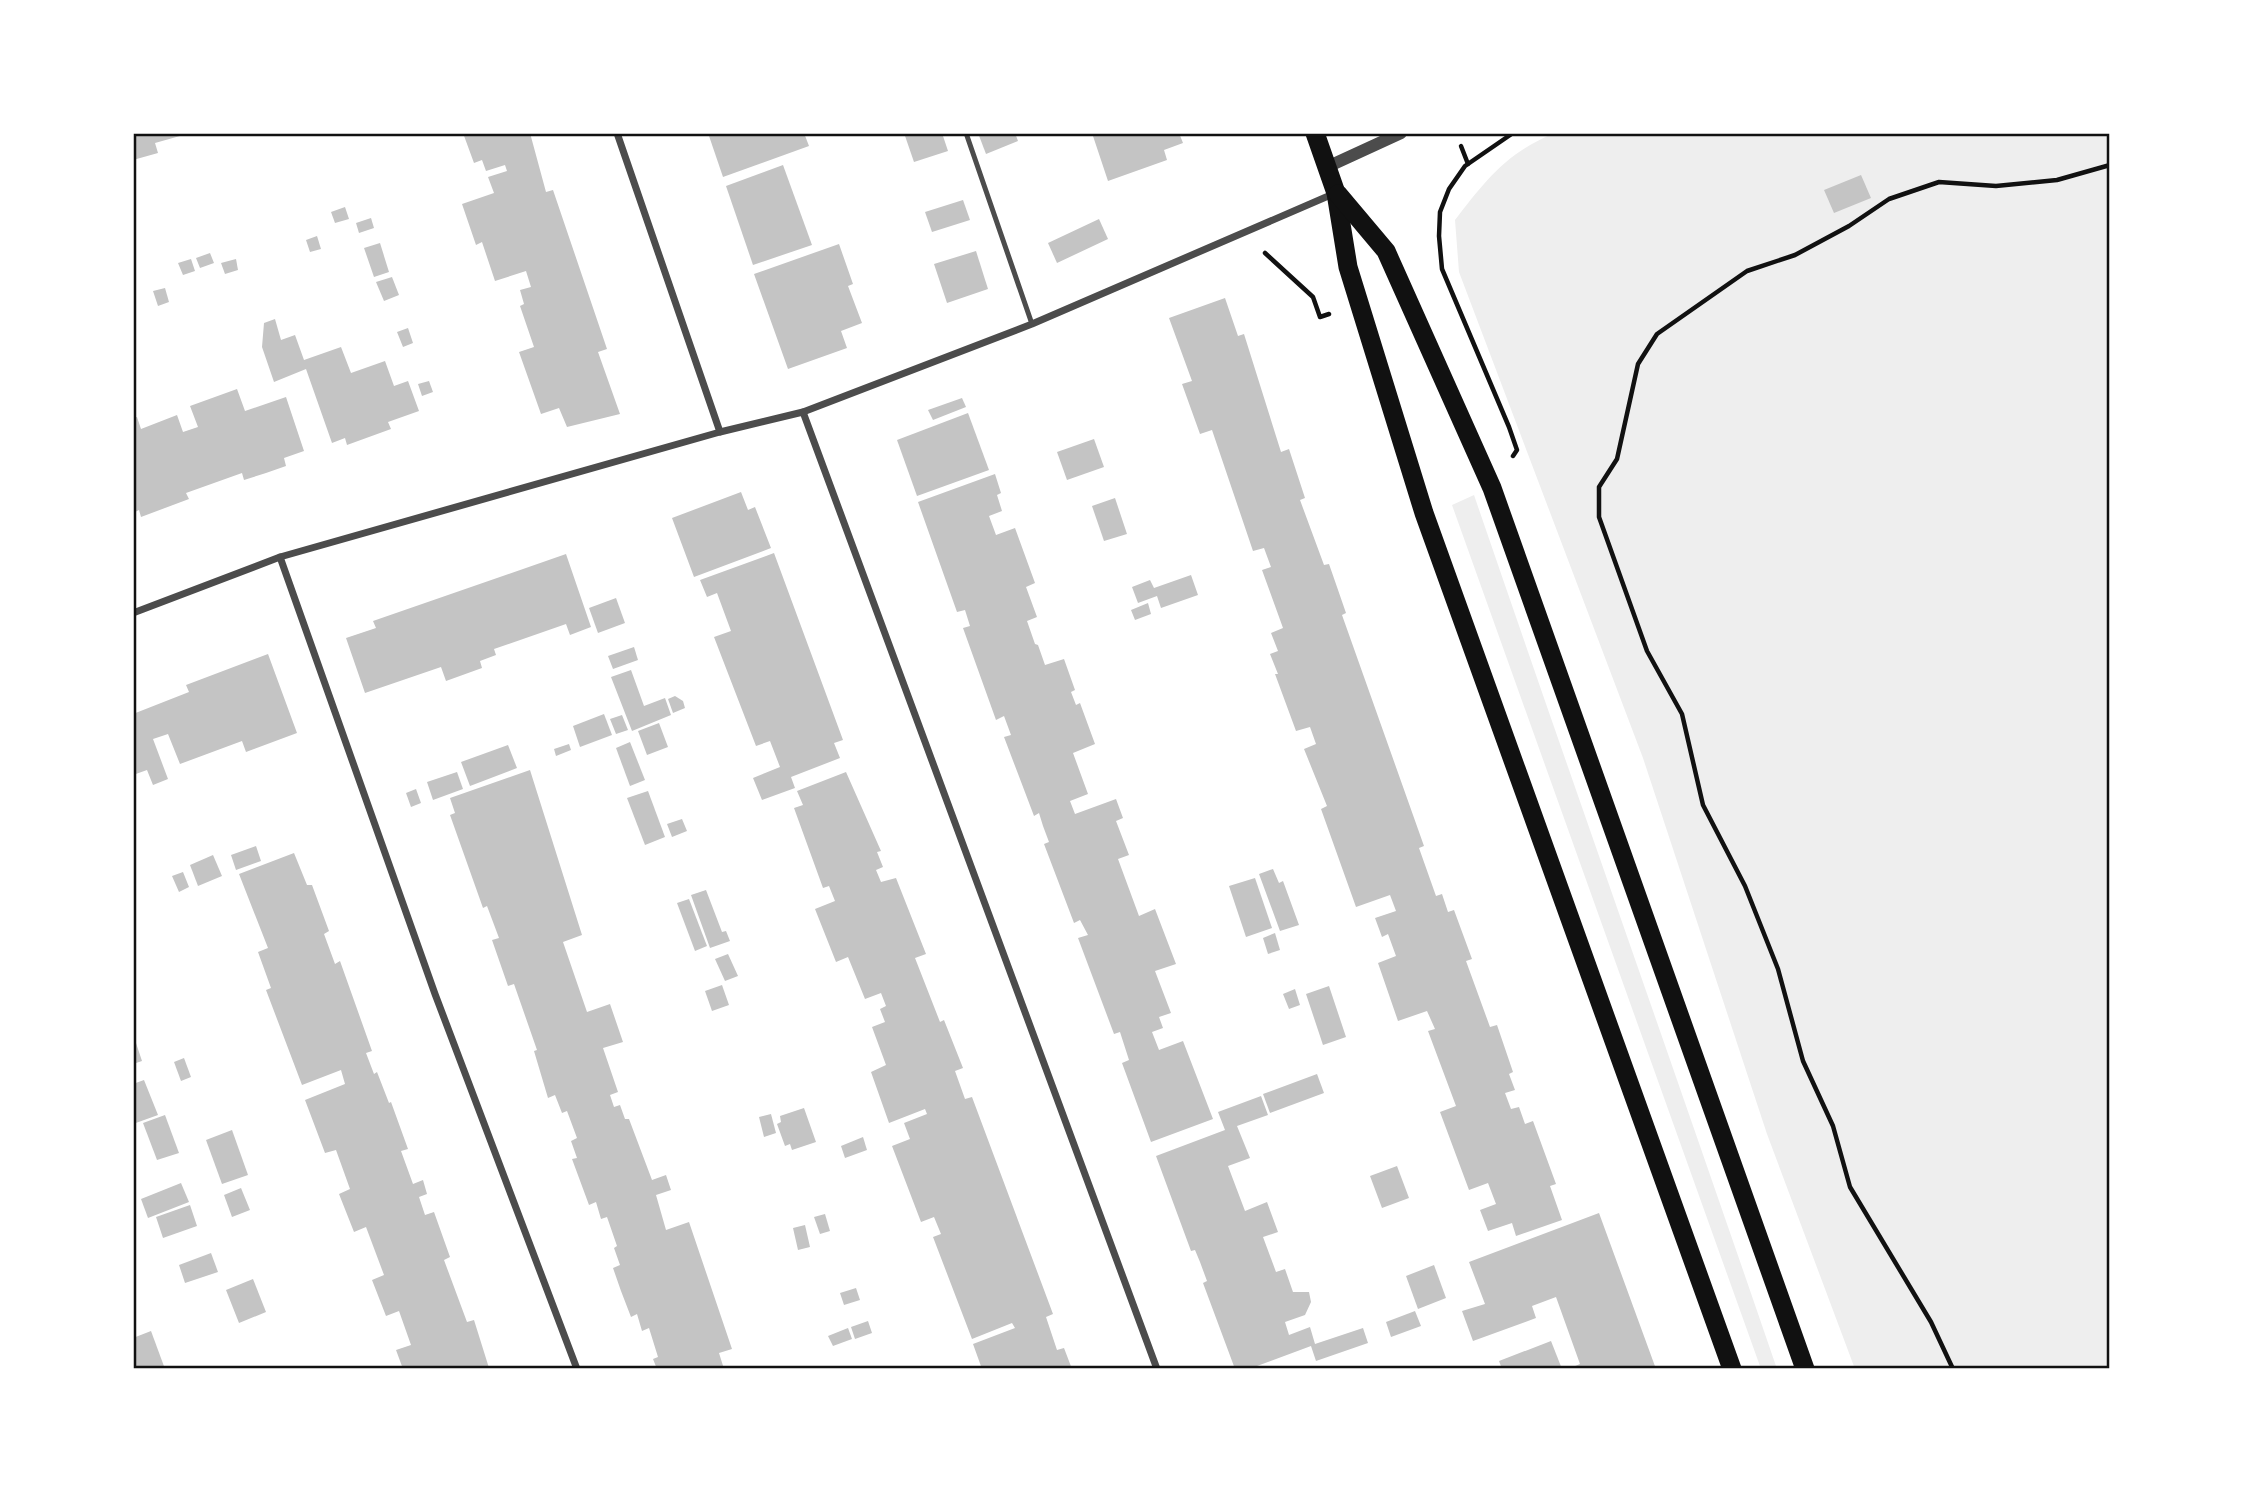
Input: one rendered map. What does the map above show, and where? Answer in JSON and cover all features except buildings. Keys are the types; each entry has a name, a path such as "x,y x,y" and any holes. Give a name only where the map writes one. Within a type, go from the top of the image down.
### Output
{"highway":[{"path":"1315,133 1336,192 1348,267 1424,513 1732,1369"},
{"path":"1336,192 1386,251 1492,488 1805,1369"}],"street":[{"path":"617,133 720,432"},
{"path":"1327,167 1401,133"},
{"path":"133,613 280,557 720,432 803,412 1032,324 1336,192"},
{"path":"803,412 1157,1369"},
{"path":"280,557 435,994 577,1369"}],"lane":[{"path":"966,133 1032,324"}],"path":[{"path":"1513,133 1468,164 1449,189 1440,212 1442,269 1517,450"},
{"path":"2109,133 2110,138"},
{"path":"1461,146 1468,164"},
{"path":"1953,1369 1931,1322 1850,1187 1833,1126 1803,1061 1778,969 1745,886 1703,805 1682,714 1647,651 1599,517 1599,487 1617,459 1638,364 1657,334 1747,271 1795,255 1849,226 1889,199 1939,182 1996,186 2057,180 2110,165"},
{"path":"1261,250 1313,297 1321,317"}],"shaded area":[{"path":"1555,133 2110,133 2110,1369 1855,1369 1767,1134 1643,758 1459,272 1455,220 1498,169 1523,149"},
{"path":"1474,495 1777,1369 1761,1369 1452,505"}]}
